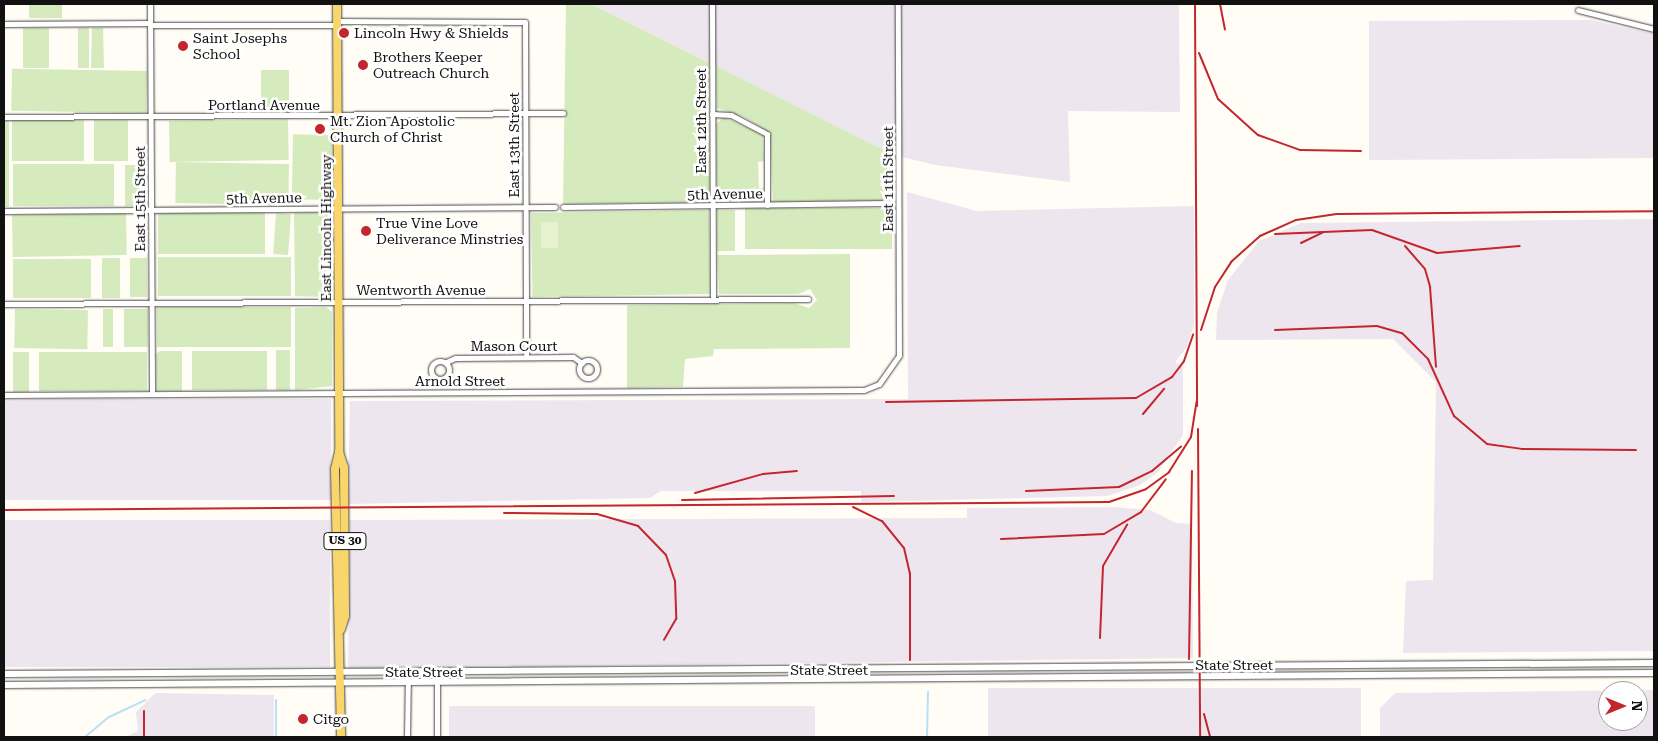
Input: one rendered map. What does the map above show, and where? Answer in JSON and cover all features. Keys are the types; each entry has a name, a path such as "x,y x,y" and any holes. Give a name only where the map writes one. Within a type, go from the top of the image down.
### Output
{"main road":[{"name":"East Lincoln Highway","path":"337,4 339,452 335,469 341,737"}],"street":[{"name":"East 15th Street","path":"150,4 152,394"},
{"name":"East 12th Street","path":"712,4 713,299"},
{"name":"East 11th Street","path":"898,4 899,355"},
{"path":"1578,10 1654,29"},
{"name":"East 13th Street","path":"337,23 525,22 526,357"},
{"path":"4,24 337,23"},
{"name":"Portland Avenue","path":"4,117 563,113"},
{"path":"712,114 731,115 767,134 767,205"},
{"name":"5th Avenue","path":"563,207 887,203"},
{"name":"5th Avenue","path":"4,211 555,207"},
{"name":"Wentworth Avenue","path":"4,304 808,299"},
{"name":"Arnold Street","path":"4,395 864,390 879,384 899,355"},
{"name":"Mason Court","path":"446,362 455,358 573,357 582,363"},
{"name":"State Street","path":"4,674 408,674 1654,662"},
{"name":"State Street","path":"4,685 437,685 1654,673"},
{"path":"407,737 408,674"},
{"path":"437,685 437,737"}],"shaded area":[{"path":"591,4 1179,4 1180,112 1068,111 1070,182 935,165 894,155"},
{"path":"1591,20 1654,34 1654,158 1369,160 1369,21"},
{"path":"907,192 977,211 1194,206 1194,325 1187,347 1175,362 1183,367 1183,435 1158,472 1140,485 1107,496 861,502 861,491 661,491 650,498 348,504 350,401 908,399"},
{"path":"1654,219 1654,651 1403,653 1406,581 1433,580 1436,382 1393,339 1216,340 1217,312 1228,280 1259,241 1301,223"},
{"path":"4,399 331,399 331,500 4,500"},
{"path":"1113,507 1150,510 1176,523 1192,524 1193,658 348,669 350,520 967,518 967,508"},
{"path":"4,520 330,520 330,667 4,667"},
{"path":"988,688 1361,688 1361,737 988,737"},
{"path":"1648,690 1654,690 1654,737 1380,737 1380,708 1395,693 1598,691 1598,731 1648,731"},
{"path":"155,693 274,695 274,737 125,737 138,731 136,712"},
{"path":"449,706 815,706 815,737 449,737"}],"green space":[{"path":"29,4 62,4 62,18 29,18"},
{"path":"566,4 591,4 709,63 710,202 563,204"},
{"path":"23,28 49,28 49,68 23,68"},
{"path":"78,28 89,28 89,68 78,68"},
{"path":"92,28 103,28 104,68 91,68"},
{"path":"716,66 892,154 893,202 773,202 770,133 744,117 717,108"},
{"path":"12,69 147,71 146,113 11,111"},
{"path":"261,70 289,70 289,112 261,112"},
{"path":"724,117 763,135 764,161 758,162 759,188 764,189 762,202 717,201 716,124"},
{"path":"288,119 289,160 170,162 169,121"},
{"path":"12,120 84,120 84,161 12,161"},
{"path":"94,120 128,120 128,161 94,161"},
{"path":"4,121 9,121 9,207 4,207"},
{"path":"293,134 332,135 331,200 292,199"},
{"path":"176,162 289,164 288,205 175,203"},
{"path":"13,164 114,164 114,206 13,206"},
{"path":"125,165 147,165 147,206 125,206"},
{"path":"745,208 892,208 892,249 745,249"},
{"path":"709,210 710,294 532,297 531,213"},
{"path":"717,210 735,210 735,251 717,251"},
{"path":"158,212 265,212 265,254 158,254"},
{"path":"327,212 332,217 332,292 327,297 295,296 294,213"},
{"path":"126,213 127,255 13,257 12,215"},
{"path":"276,213 291,214 288,255 273,254"},
{"path":"541,222 558,222 558,248 541,248"},
{"path":"850,254 850,348 714,349 713,356 685,359 683,387 627,388 627,305 794,303 809,308 817,300 810,289 798,294 719,294 717,255"},
{"path":"158,257 291,257 291,296 158,296"},
{"path":"102,258 120,258 120,298 102,298"},
{"path":"130,258 147,258 147,297 130,297"},
{"path":"13,259 91,259 91,298 13,298"},
{"path":"157,307 291,307 291,347 157,347"},
{"path":"326,307 332,312 332,386 295,390 295,308"},
{"path":"15,309 88,310 87,349 14,348"},
{"path":"103,309 113,309 113,347 103,347"},
{"path":"124,309 148,309 148,347 124,347"},
{"path":"276,350 290,350 290,390 276,390"},
{"path":"160,351 182,351 182,391 156,391 156,354"},
{"path":"192,351 267,351 267,390 192,390"},
{"path":"13,352 29,352 29,392 13,392"},
{"path":"39,352 147,352 147,391 39,391"}],"waterway":[{"path":"927,737 928,692"},
{"path":"85,737 109,717 145,700"},
{"path":"276,700 276,737"}],"railway":[{"path":"1195,4 1197,406"},
{"path":"1220,4 1225,30"},
{"path":"1199,53 1218,99 1258,135 1300,150 1361,151"},
{"path":"1201,330 1215,287 1231,262 1260,236 1296,220 1337,214 1654,211"},
{"path":"1275,234 1372,230 1437,253 1520,246"},
{"path":"1301,243 1324,232"},
{"path":"1405,246 1425,269 1430,287 1436,367"},
{"path":"1275,330 1377,326 1402,333 1428,359 1454,416 1487,444 1522,449 1636,450"},
{"path":"886,402 1136,398 1172,377 1184,361 1193,335"},
{"path":"1143,414 1164,389"},
{"path":"4,510 1109,502 1146,489 1169,472 1191,437 1197,401"},
{"path":"1198,429 1200,737"},
{"path":"1026,491 1119,487 1152,471 1181,447"},
{"path":"695,493 763,474 797,471"},
{"path":"1189,659 1192,471"},
{"path":"1001,539 1104,534 1141,512 1166,479"},
{"path":"682,500 894,496"},
{"path":"853,507 882,521 904,548 910,573 910,660"},
{"path":"504,513 597,514 638,526 666,555 675,581 676,619 664,640"},
{"path":"1100,638 1103,566 1127,525"},
{"path":"144,711 144,737"},
{"path":"1204,714 1210,737"}],"place":[{"name":"Lincoln Hwy & Shields","path":"344,33"},
{"name":"Saint Josephs School","path":"183,46"},
{"name":"Brothers Keeper Outreach Church","path":"363,65"},
{"name":"Mt. Zion Apostolic Church of Christ","path":"320,129"},
{"name":"True Vine Love Deliverance Minstries","path":"366,231"},
{"name":"Citgo","path":"303,719"}]}
